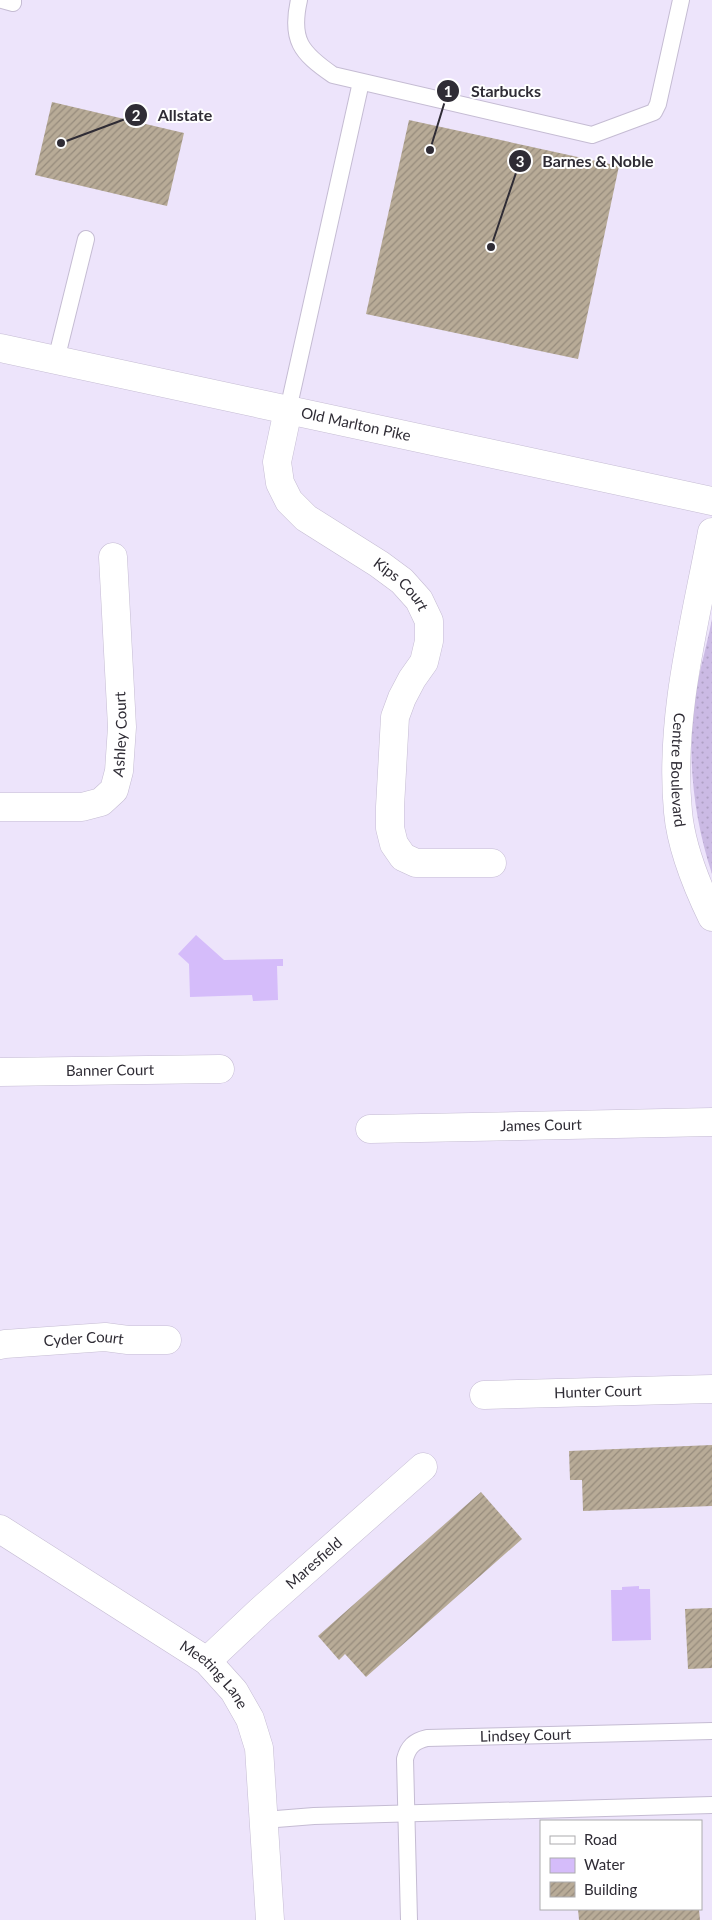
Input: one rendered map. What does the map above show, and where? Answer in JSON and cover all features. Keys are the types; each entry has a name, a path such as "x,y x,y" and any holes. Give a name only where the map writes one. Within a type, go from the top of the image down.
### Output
{"street":[{"name":"Old Marlton Pike","path":"0,348 712,501"},
{"name":"Kips Court","path":"288,410 277,462 280,483 289,501 306,518 379,564 402,581 419,600 429,621 429,642 424,662 412,679 395,717 390,807 390,828 394,844 403,857 416,863 492,863"},
{"name":"Centre Boulevard","path":"712,532 679,710 677,776 678,813 686,848 698,889 712,917"},
{"name":"Ashley Court","path":"0,807 82,807 101,802 114,790 120,771 122,727 113,556"},
{"name":"Banner Court","path":"0,1072 220,1069"},
{"name":"James Court","path":"370,1129 712,1122"},
{"name":"Cyder Court","path":"0,1346 48,1340 105,1338 167,1340"},
{"name":"Hunter Court","path":"484,1394 712,1389"},
{"name":"Maresfield","path":"207,1661 260,1611 423,1467"},
{"name":"Meeting Lane","path":"0,1528 207,1661 234,1691 250,1719 259,1748 270,1920"}],"lane":[{"path":"2,0 13,2 13,0"},
{"path":"299,0 296,12 296,33 302,48 312,61 333,75 592,135 654,112 658,104 681,0"},
{"path":"288,410 362,82"},
{"path":"56,360 86,239"},
{"name":"Lindsey Court","path":"406,1814 405,1759 412,1744 420,1739 712,1732"},
{"path":"264,1820 712,1805"},
{"path":"406,1814 409,1920"}],"shaded area":[{"path":"712,619 712,874 697,814 691,753 694,700"}],"water":[{"path":"196,935 224,960 283,959 283,966 277,966 278,1000 253,1001 252,995 190,997 189,964 178,954"},
{"path":"639,1586 639,1589 650,1589 651,1640 612,1641 611,1590 622,1590 622,1587"}],"building":[{"path":"52,102 184,133 167,206 35,175"},
{"path":"409,120 619,166 578,359 366,314"},
{"path":"712,1445 712,1506 583,1511 582,1480 570,1480 569,1451"},
{"path":"481,1492 522,1539 366,1677 345,1654 339,1660 318,1636"},
{"path":"712,1608 712,1668 688,1669 685,1609"},
{"path":"578,1910 699,1910 700,1920 579,1920"}],"place":[{"name":"Allstate","path":"61,143"},
{"name":"Starbucks","path":"430,150"},
{"name":"Barnes & Noble","path":"491,247"}]}
